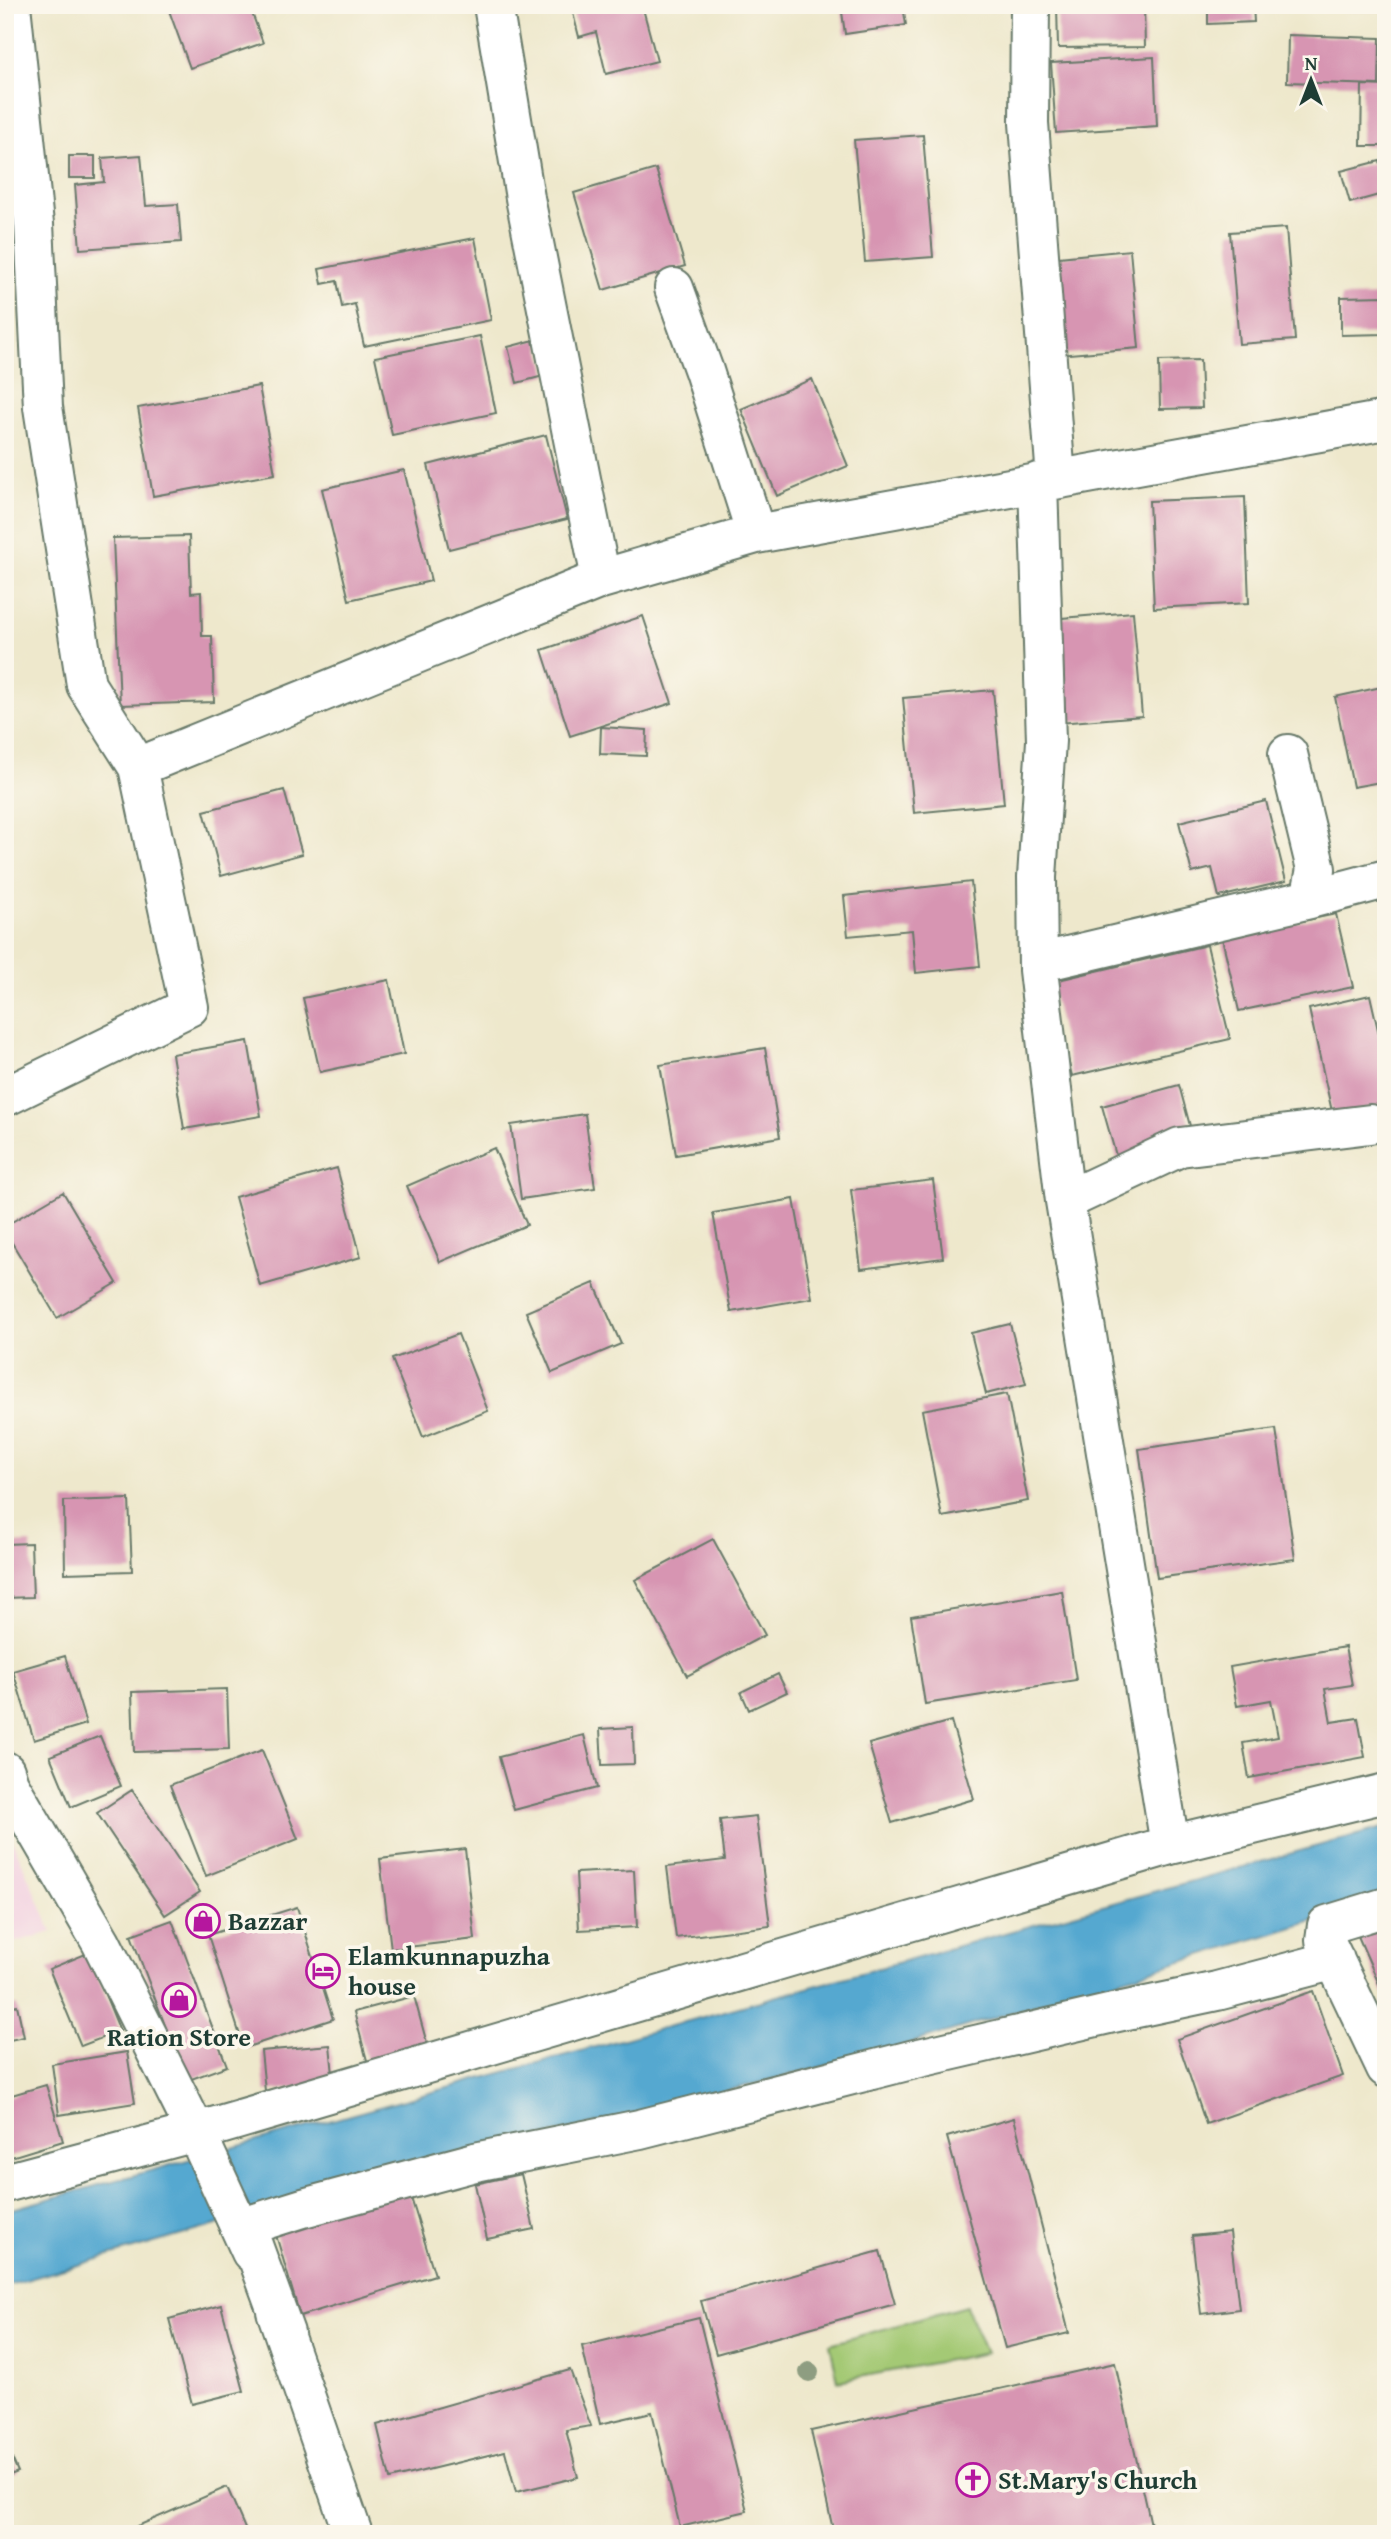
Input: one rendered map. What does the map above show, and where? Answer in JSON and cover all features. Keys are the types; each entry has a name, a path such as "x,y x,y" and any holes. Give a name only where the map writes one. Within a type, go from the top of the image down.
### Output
{"street":[{"path":"493,5 525,198 601,579"},
{"path":"1030,5 1029,123 1047,480 1046,741 1037,877 1038,963 1065,1201 1170,1845"},
{"path":"5,1097 189,1007 138,767 86,685 43,407 23,8"},
{"path":"674,288 704,371 756,534"},
{"path":"138,767 601,579 756,534 1386,420"},
{"path":"1288,754 1317,869 1310,899"},
{"path":"1038,963 1386,879"},
{"path":"1065,1201 1180,1147 1370,1124"},
{"path":"5,1770 9,1784 102,1942 196,2132 285,2333"},
{"path":"5,2183 196,2132 1170,1845 1386,1793"},
{"path":"1386,1907 1327,1925 1325,1940 1386,2068"},
{"path":"353,2534 246,2226 475,2162 640,2129 915,2059 1217,1991 1335,1960"}],"shaded area":[{"path":"5,1823 52,1932 5,1945"}],"green space":[{"path":"966,2306 986,2353 838,2381 830,2344"}],"water":[{"path":"1386,1827 1386,1899 878,2053 401,2172 5,2286 5,2211"}],"building":[{"path":"167,5 249,5 263,43 190,68"},
{"path":"571,5 642,5 657,61 606,74 596,32 579,37"},
{"path":"841,5 903,5 906,25 845,34"},
{"path":"1057,5 1144,5 1145,47 1058,48"},
{"path":"1208,5 1253,5 1254,22 1208,24"},
{"path":"1325,5 1386,5 1386,11 1325,11"},
{"path":"1288,35 1380,38 1379,85 1287,82"},
{"path":"1154,57 1157,126 1056,133 1051,63"},
{"path":"1362,85 1386,86 1386,146 1361,146"},
{"path":"923,135 933,257 865,262 854,140"},
{"path":"141,155 146,206 178,204 181,242 80,249 75,185 104,182 102,158"},
{"path":"69,156 95,156 95,178 69,178"},
{"path":"1380,161 1386,181 1386,193 1350,203 1341,171"},
{"path":"5,166 11,166 7,229 5,229"},
{"path":"656,169 685,266 603,290 574,193"},
{"path":"1286,228 1295,340 1239,344 1230,232"},
{"path":"475,238 491,320 364,346 355,304 342,307 337,281 322,284 319,269"},
{"path":"1130,250 1139,348 1058,355 1049,258"},
{"path":"1386,296 1386,334 1341,335 1341,297"},
{"path":"480,336 496,413 392,435 375,357"},
{"path":"538,339 547,375 517,383 508,347"},
{"path":"1200,360 1202,408 1160,409 1159,361"},
{"path":"812,379 848,466 777,496 741,409"},
{"path":"259,386 275,474 153,496 138,408"},
{"path":"546,435 567,519 449,549 428,465"},
{"path":"404,470 431,581 349,600 322,489"},
{"path":"1245,497 1249,603 1154,608 1149,501"},
{"path":"189,536 191,593 201,592 202,636 212,636 214,702 120,705 113,538"},
{"path":"1133,612 1142,716 1059,723 1050,619"},
{"path":"643,616 672,703 570,736 542,650"},
{"path":"1386,686 1386,781 1353,787 1335,697"},
{"path":"993,690 1004,804 914,813 903,698"},
{"path":"601,727 647,730 646,756 600,754"},
{"path":"284,790 302,854 221,876 204,811"},
{"path":"1266,801 1286,881 1219,897 1212,868 1192,873 1179,822"},
{"path":"971,882 980,966 916,973 912,930 848,936 844,896"},
{"path":"1336,914 1353,987 1239,1011 1222,938"},
{"path":"1207,945 1230,1039 1072,1076 1050,982"},
{"path":"389,980 404,1054 320,1072 303,998"},
{"path":"1370,995 1386,1065 1386,1104 1333,1116 1309,1009"},
{"path":"248,1041 261,1116 184,1129 172,1054"},
{"path":"765,1048 780,1137 676,1155 660,1065"},
{"path":"1179,1085 1193,1137 1117,1159 1102,1106"},
{"path":"585,1114 595,1188 521,1199 511,1125"},
{"path":"494,1148 527,1225 440,1262 407,1186"},
{"path":"337,1168 361,1257 260,1286 235,1197"},
{"path":"933,1180 943,1258 861,1269 851,1190"},
{"path":"63,1192 117,1283 57,1318 5,1231 5,1226"},
{"path":"794,1199 812,1298 731,1312 713,1213"},
{"path":"594,1283 621,1344 552,1373 526,1312"},
{"path":"1010,1324 1026,1384 986,1394 971,1333"},
{"path":"458,1334 488,1411 423,1437 392,1359"},
{"path":"1007,1394 1028,1501 942,1517 922,1410"},
{"path":"1276,1429 1295,1559 1157,1578 1139,1449"},
{"path":"129,1499 132,1571 65,1573 64,1501"},
{"path":"713,1539 765,1635 687,1676 635,1580"},
{"path":"31,1543 33,1597 5,1598 5,1544"},
{"path":"1062,1591 1076,1680 925,1704 911,1616"},
{"path":"1345,1647 1352,1685 1325,1689 1331,1722 1358,1718 1365,1757 1249,1778 1243,1743 1278,1737 1271,1700 1237,1706 1230,1667"},
{"path":"65,1656 86,1724 34,1740 13,1671"},
{"path":"778,1674 787,1692 749,1710 741,1692"},
{"path":"227,1689 229,1749 134,1752 132,1692"},
{"path":"951,1721 974,1799 892,1823 869,1744"},
{"path":"633,1727 634,1764 602,1765 600,1729"},
{"path":"584,1735 597,1788 514,1810 499,1757"},
{"path":"100,1736 121,1786 71,1807 50,1756"},
{"path":"262,1750 298,1839 206,1876 170,1785"},
{"path":"132,1790 200,1892 165,1915 97,1813"},
{"path":"756,1816 770,1926 676,1938 667,1867 725,1860 720,1820"},
{"path":"465,1849 475,1939 391,1949 380,1859"},
{"path":"634,1870 637,1927 579,1930 576,1873"},
{"path":"297,1907 333,2019 244,2048 208,1935"},
{"name":"Ration Store","path":"172,1920 227,2066 186,2081 131,1935"},
{"path":"1386,1924 1386,2000 1358,1936"},
{"path":"88,1953 120,2031 81,2046 49,1969"},
{"path":"1313,1991 1343,2076 1206,2124 1177,2039"},
{"path":"414,1996 429,2051 369,2068 354,2012"},
{"path":"17,2005 24,2037 5,2041 5,2008"},
{"path":"330,2045 334,2084 265,2091 261,2051"},
{"path":"127,2052 135,2103 59,2115 52,2064"},
{"path":"46,2085 63,2141 5,2159 5,2097"},
{"path":"1014,2118 1069,2333 1005,2348 947,2137"},
{"path":"521,2174 534,2229 487,2239 475,2184"},
{"path":"407,2185 435,2275 300,2316 273,2225"},
{"path":"1230,2232 1239,2309 1201,2314 1192,2236"},
{"path":"880,2251 895,2304 716,2354 701,2301"},
{"path":"221,2305 244,2391 192,2404 169,2319"},
{"path":"699,2318 747,2511 680,2527 652,2412 600,2424 582,2346"},
{"name":"St.Mary's Church","path":"1115,2363 1151,2525 1113,2534 834,2534 811,2431"},
{"path":"570,2370 591,2426 566,2430 578,2477 516,2492 505,2451 390,2479 377,2425"},
{"path":"5,2442 18,2472 5,2477"},
{"path":"227,2487 246,2531 241,2534 127,2534 126,2531"}],"place":[{"name":"Bazzar","path":"203,1921"},
{"name":"Elamkunnapuzha house","path":"323,1971"},
{"name":"Ration Store","path":"179,2000"},
{"name":"St.Mary's Church","path":"973,2480"}]}
